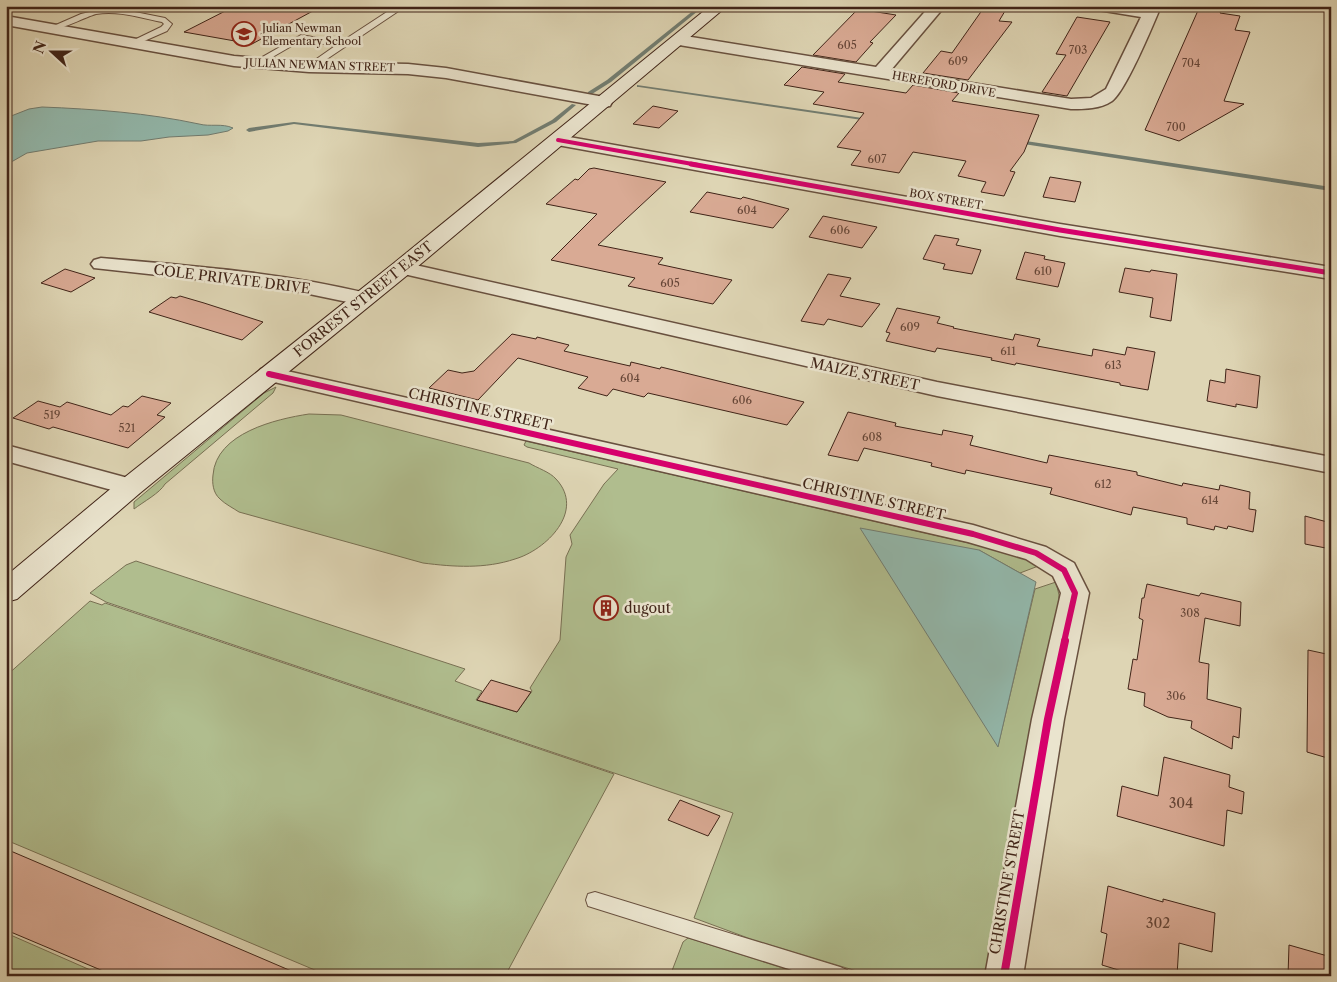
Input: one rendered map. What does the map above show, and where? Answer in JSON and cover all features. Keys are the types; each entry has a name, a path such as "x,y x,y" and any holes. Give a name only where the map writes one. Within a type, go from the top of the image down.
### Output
{"main road":[{"name":"FORREST STREET EAST","path":"6,592 130,487 402,268 720,6"}],"street":[{"path":"880,72 938,6"},
{"path":"1098,6 1153,10"},
{"name":"HEREFORD DRIVE","path":"679,40 1071,104 1092,104 1106,98 1113,90 1153,10"},
{"name":"JULIAN NEWMAN STREET","path":"6,20 254,64 408,69 604,102"},
{"name":"BOX STREET","path":"558,140 1060,230 1331,274"},
{"name":"COLE PRIVATE DRIVE","path":"101,264 213,274 276,282 362,299"},
{"name":"MAIZE STREET","path":"402,268 844,370 1331,464"},
{"name":"CHRISTINE STREET","path":"269,374 973,534 1036,553 1064,570 1075,593 1048,719 1004,976"},
{"path":"6,453 130,487"}],"lane":[{"path":"309,67 402,6"},
{"path":"53,28 87,14 100,11 113,11 165,20 168,24 164,29 135,43"},
{"path":"254,64 301,37 342,45"},
{"path":"595,900 840,976"}],"green space":[{"path":"276,387 273,393 159,491 134,509 134,502 264,393"},
{"path":"309,414 341,415 529,463 556,479 564,491 567,504 564,516 550,538 527,554 504,562 481,566 458,566 423,563 239,512 218,497 214,488 213,475 217,461 225,448 236,439 265,424"},
{"path":"526,441 1021,555 1041,565 1020,573 979,550 998,746 1035,589 1056,582 1059,595 1058,616 988,976 873,976 748,938 694,918 733,813 106,602 90,593 126,565 136,561 465,669 455,681 482,691 476,700 517,712 532,691 530,688 560,640 566,557 572,544 570,535 604,484 618,469 527,447 524,445"},
{"path":"90,601 102,605 105,603 614,774 505,976 329,976 6,840 6,676"},
{"path":"6,933 104,976 6,976"},
{"path":"688,938 808,976 670,976 683,942"}],"water":[{"path":"42,107 121,112 233,128 228,131 208,135 141,141 98,141 27,153 6,165 6,118 29,109"},
{"path":"860,528 979,550 1036,582 998,747"}],"building":[{"name":"Julian Newman Elementary School","path":"235,6 322,6 252,44 184,32"},
{"path":"985,6 1008,6 999,21 1012,22 968,80 923,73 941,51 952,53"},
{"path":"1200,6 1223,6 1220,13 1240,16 1235,30 1250,32 1224,101 1244,104 1179,141 1145,130"},
{"path":"858,9 896,15 870,42 873,43 856,62 813,55"},
{"path":"1077,17 1110,22 1067,96 1042,92 1066,55 1056,54"},
{"path":"802,67 845,74 838,82 906,93 913,85 959,93 952,101 1039,115 1024,152 1010,171 1015,172 1004,196 981,192 986,182 958,176 966,161 913,152 899,173 851,165 861,151 837,147 864,113 813,104 824,92 784,85"},
{"path":"653,106 678,111 659,128 633,124"},
{"path":"594,168 666,182 598,245 663,258 658,264 732,280 713,304 628,286 635,278 551,260 597,214 546,204 575,179 578,180 589,169"},
{"path":"1050,177 1081,182 1075,202 1043,197"},
{"path":"707,192 741,199 743,197 789,209 773,228 690,212"},
{"path":"823,216 877,227 862,248 809,237"},
{"path":"935,235 959,239 956,245 981,250 972,274 943,269 945,264 923,259"},
{"path":"1025,252 1045,256 1044,259 1065,263 1058,287 1016,279"},
{"path":"1125,268 1177,274 1171,321 1150,317 1153,298 1119,292"},
{"path":"65,269 95,278 71,292 41,283"},
{"path":"828,274 851,278 840,296 880,304 862,327 828,319 824,325 801,321"},
{"path":"180,296 263,322 242,340 149,312 171,297 176,298"},
{"path":"897,308 940,317 937,323 953,328 1013,340 1015,334 1040,339 1037,346 1092,356 1093,349 1125,355 1127,347 1155,352 1148,390 1016,363 1015,365 991,360 992,358 937,348 935,352 886,341 890,333 886,332"},
{"path":"512,334 536,339 537,337 569,345 564,351 630,366 631,362 660,369 661,367 804,402 787,425 648,393 644,397 613,389 607,396 578,388 588,377 518,358 478,400 429,388 448,370 462,373 474,371"},
{"path":"1226,369 1260,376 1257,408 1236,404 1236,407 1207,401 1210,380 1225,383"},
{"path":"142,396 171,403 157,415 165,417 128,448 53,427 49,429 13,418 38,401 60,407 67,402 111,415 123,406 128,407"},
{"path":"848,412 896,423 895,426 942,435 943,430 973,436 970,445 1047,463 1049,455 1137,472 1137,475 1182,486 1183,483 1219,490 1220,485 1250,492 1249,509 1256,510 1253,532 1228,526 1227,529 1215,526 1214,530 1187,524 1187,518 1133,507 1131,515 1050,494 1052,488 966,470 965,474 931,466 932,463 864,448 858,461 828,455"},
{"path":"1305,516 1331,523 1331,549 1305,544"},
{"path":"1147,584 1199,596 1201,593 1241,602 1240,626 1205,618 1199,662 1209,664 1207,699 1241,708 1239,738 1233,736 1232,749 1191,728 1192,721 1168,717 1144,706 1145,693 1128,689 1133,659 1137,660 1143,620 1139,618 1142,598 1144,598"},
{"path":"1308,650 1331,655 1331,759 1307,752"},
{"path":"491,680 531,692 517,712 477,700"},
{"path":"1164,757 1230,775 1229,787 1244,792 1242,814 1227,810 1224,846 1117,816 1122,786 1158,796"},
{"path":"680,800 720,816 708,836 668,820"},
{"path":"6,849 303,976 115,976 6,930"},
{"path":"1108,886 1163,902 1163,899 1215,913 1212,952 1179,943 1177,976 1138,976 1102,965 1107,934 1101,932"},
{"path":"1289,945 1331,957 1331,976 1288,976"}],"waterway":[{"path":"590,93 609,81 702,6"},
{"path":"639,86 869,120"},
{"path":"249,130 294,123 478,145 514,142 554,121 574,105"},
{"path":"1019,142 1331,189"}],"cycle path":[{"path":"558,140 1060,230 1331,273"},
{"path":"269,374 973,534 1036,553 1064,570 1075,593 1048,719 1004,976"}],"place":[{"name":"Julian Newman Elementary School","path":"244,34"},
{"name":"dugout","path":"606,608"}]}
